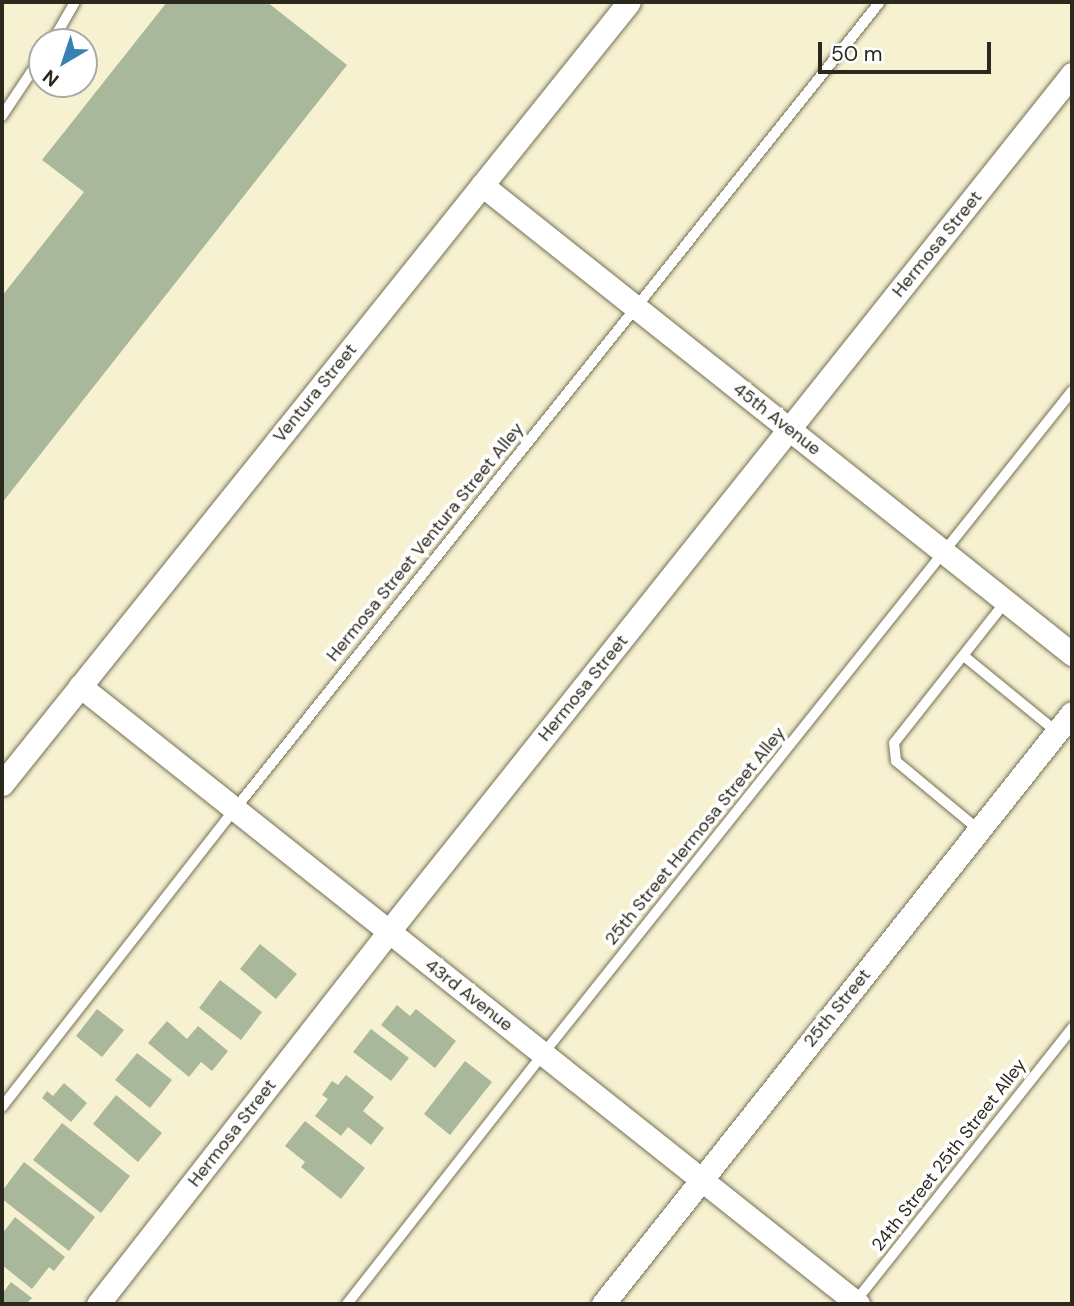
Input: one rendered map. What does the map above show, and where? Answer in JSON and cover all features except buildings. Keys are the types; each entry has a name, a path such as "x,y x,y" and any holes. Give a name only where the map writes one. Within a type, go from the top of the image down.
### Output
{"street":[{"name":"Ventura Street","path":"2,784 629,2"},
{"name":"Hermosa Street","path":"98,1304 389,931 1072,75"},
{"name":"45th Avenue","path":"482,185 1072,654"},
{"name":"43rd Avenue","path":"80,686 855,1303"},
{"name":"25th Street","path":"603,1304 1072,713"}],"lane":[{"path":"60,28 75,2"},
{"name":"Hermosa Street Ventura Street Alley","path":"2,1107 234,809 880,2"},
{"path":"2,116 28,78"},
{"name":"25th Street Hermosa Street Alley","path":"347,1304 1072,391"},
{"path":"979,830 896,761 894,743 1006,601"},
{"path":"964,656 1057,732"},
{"name":"24th Street 25th Street Alley","path":"855,1303 1072,1028"}]}
